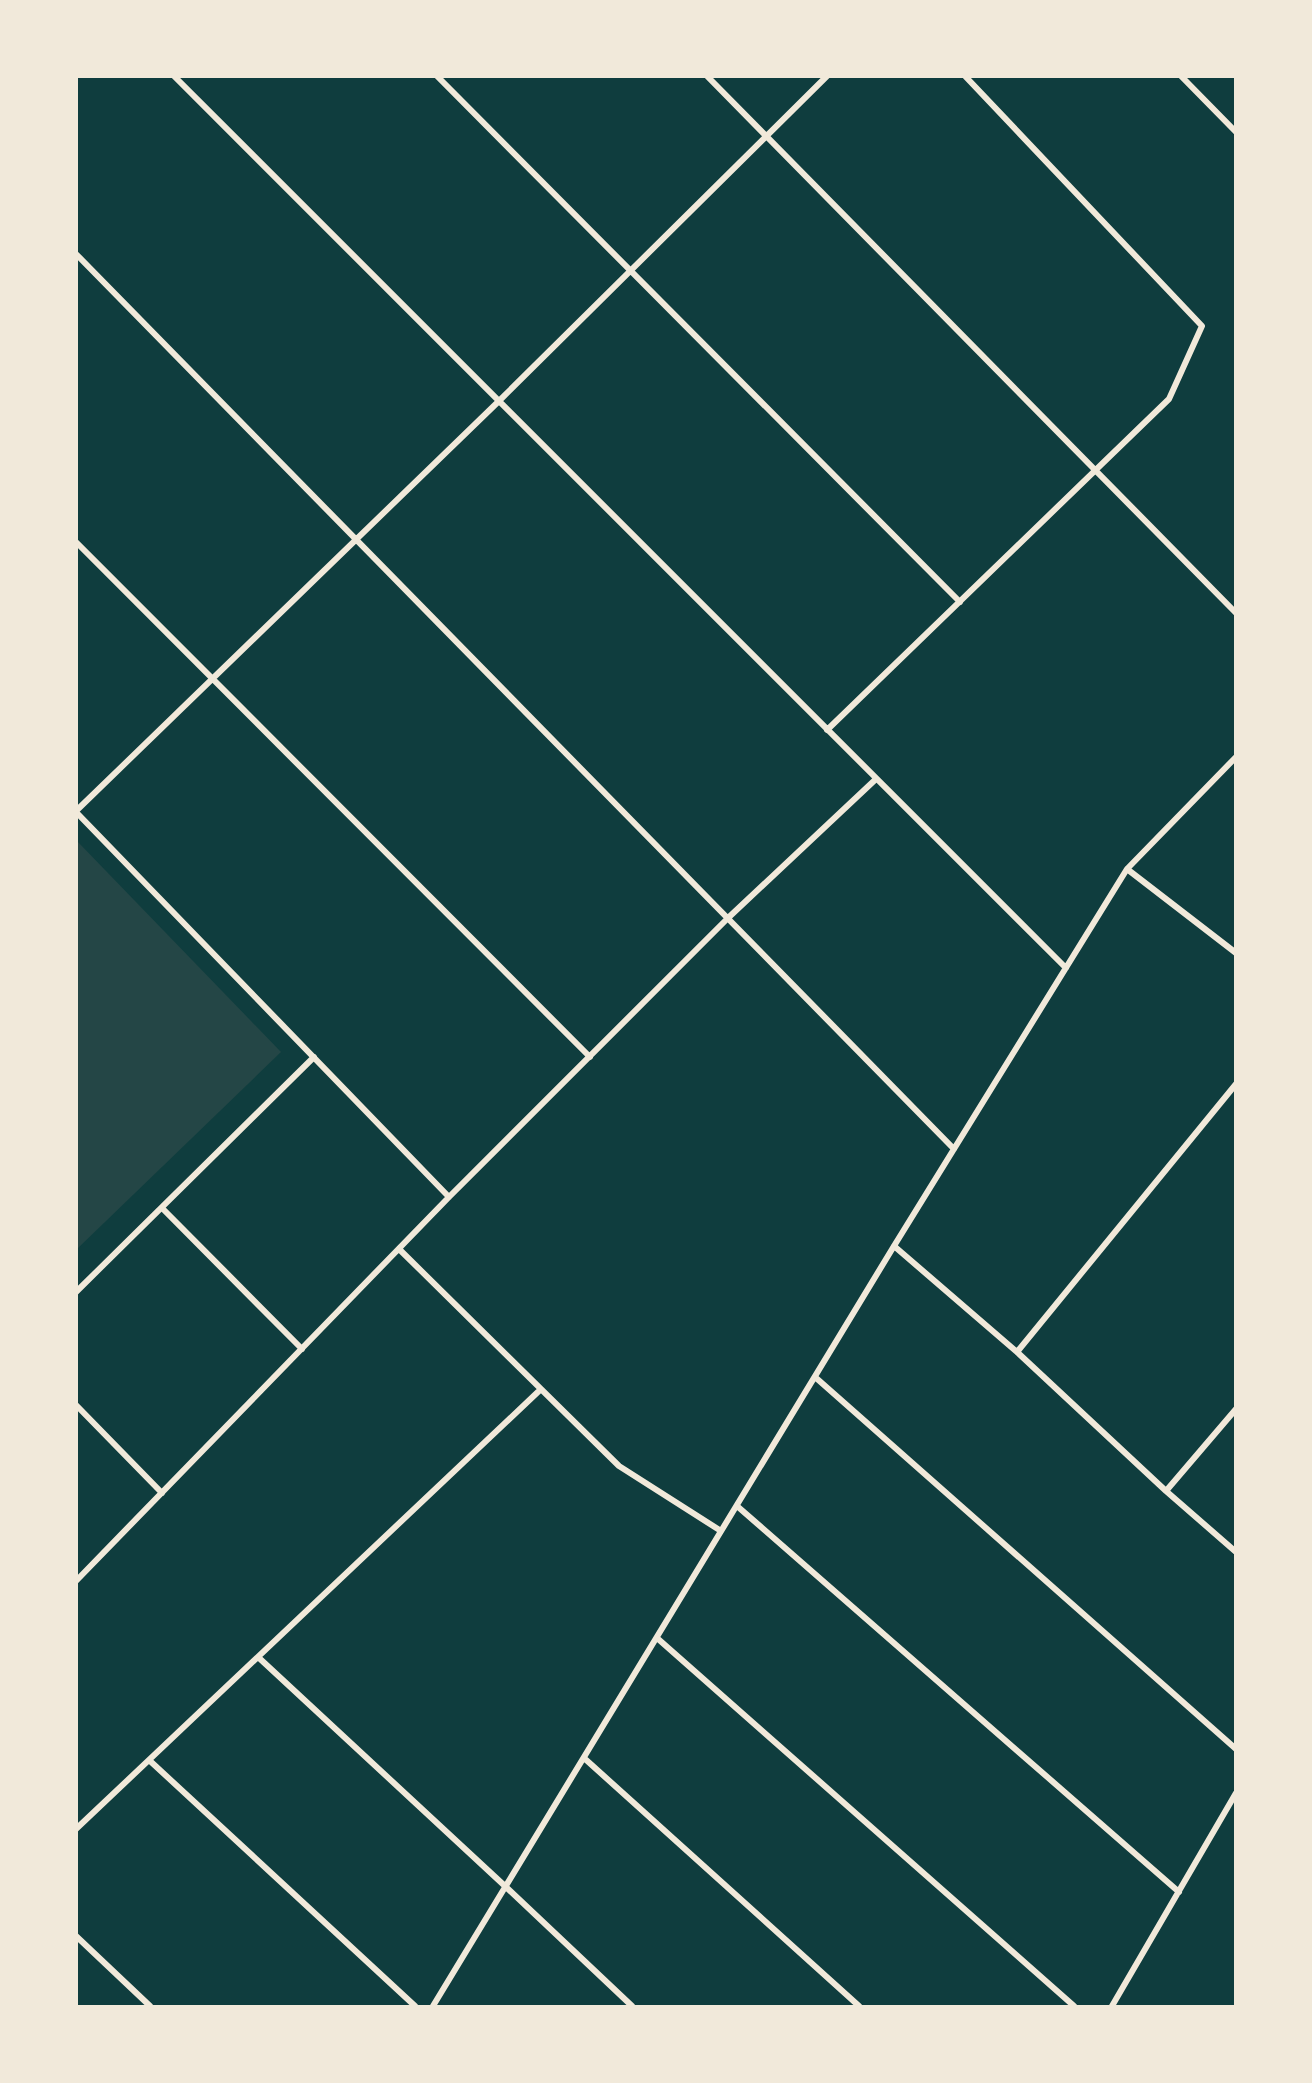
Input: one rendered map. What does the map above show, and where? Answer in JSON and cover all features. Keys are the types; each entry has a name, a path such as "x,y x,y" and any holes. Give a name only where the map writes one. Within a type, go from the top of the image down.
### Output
{"street":[{"path":"174,76 1066,968"},
{"path":"437,76 960,602"},
{"path":"707,76 1236,613"},
{"path":"449,1197 76,812 499,401 827,76"},
{"path":"827,730 1169,399 1202,326 966,76"},
{"path":"1181,76 1236,132"},
{"path":"76,254 954,1149"},
{"path":"76,542 590,1057"},
{"path":"433,2007 894,1246 1127,869 1236,758"},
{"path":"76,1581 449,1197 728,918 876,778"},
{"path":"1127,869 1236,953"},
{"path":"76,1292 314,1057"},
{"path":"1017,1352 1236,1084"},
{"path":"162,1208 302,1349"},
{"path":"894,1246 1017,1352 1166,1491 1236,1552"},
{"path":"399,1249 619,1466 721,1531"},
{"path":"815,1377 1236,1749"},
{"path":"76,1829 540,1390"},
{"path":"76,1405 162,1493"},
{"path":"1166,1491 1236,1409"},
{"path":"737,1506 1179,1892"},
{"path":"657,1638 1074,2007"},
{"path":"258,1657 632,2007"},
{"path":"584,1758 859,2007"},
{"path":"149,1760 415,2007"},
{"path":"1112,2007 1236,1792"},
{"path":"76,1936 150,2007"}],"shaded area":[{"path":"77,841 281,1052 77,1249"}]}
